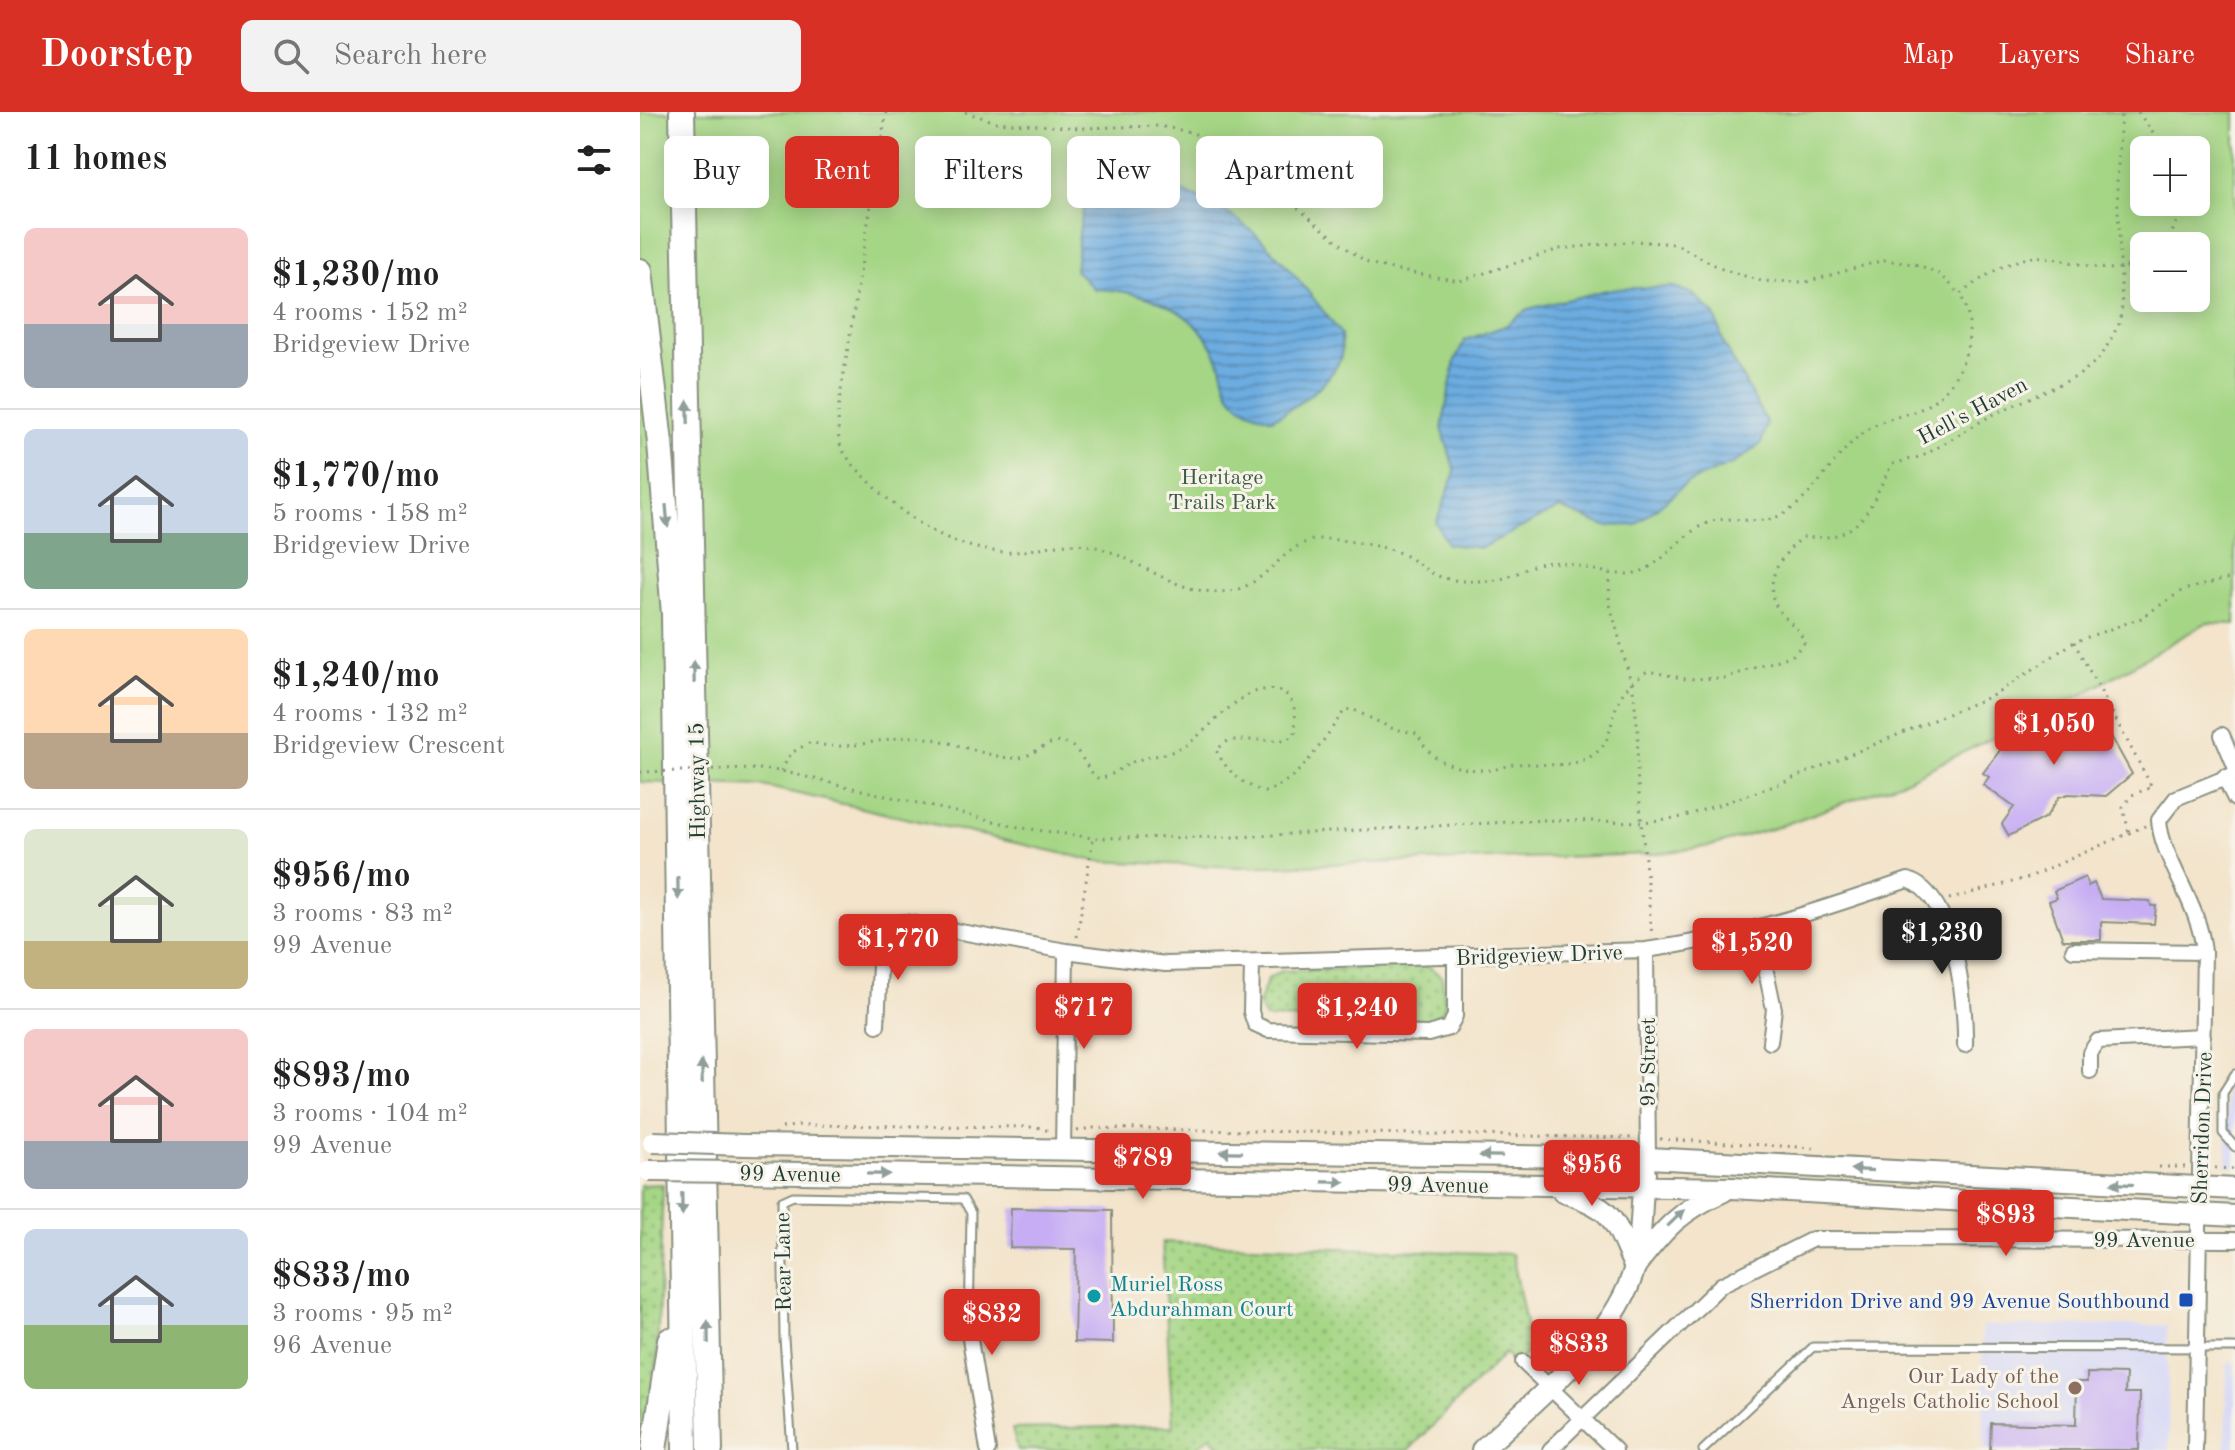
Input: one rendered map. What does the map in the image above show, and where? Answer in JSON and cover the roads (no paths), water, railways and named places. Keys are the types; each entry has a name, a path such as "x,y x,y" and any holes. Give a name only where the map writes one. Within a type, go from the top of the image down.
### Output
{"main road":[{"name":"Highway 15","path":"682,112 712,1450"},
{"name":"Highway 15","path":"640,271 660,443 674,614 685,1450"},
{"name":"99 Avenue","path":"646,1142 1648,1158 2235,1189"},
{"name":"95 Street","path":"1482,1450 1593,1341 1617,1309 1635,1268 1642,1230 1643,1187 1648,1158"},
{"name":"99 Avenue","path":"645,1171 1732,1188 2235,1216"},
{"path":"1542,1185 1599,1203 1613,1219 1635,1268 1676,1217 1691,1205 1732,1188"},
{"path":"654,1450 683,1255"}],"street":[{"path":"2222,735 2235,766"},
{"path":"2229,776 2235,799"},
{"name":"Sherridon Drive","path":"2195,1450 2204,952 2198,920 2162,837 2160,817 2176,798 2229,776"},
{"name":"Bridgeview Drive","path":"877,1025 881,945 894,925 905,922 1165,964 1252,964 1650,949 1710,942 1908,880 1925,890 1958,956 1966,1003 1965,1045"},
{"path":"1757,929 1774,1009 1770,1042"},
{"name":"95 Street","path":"1648,1158 1650,949"},
{"path":"2073,950 2204,952"},
{"path":"1063,1150 1070,951"},
{"path":"1252,964 1251,1012 1255,1024 1268,1030 1428,1034 1449,1028 1455,1016 1455,957"},
{"path":"2090,1071 2090,1053 2098,1041 2203,1036"},
{"name":"99 Avenue","path":"1584,1416 1721,1285 1813,1239 2235,1240"},
{"path":"969,1333 988,1450"},
{"path":"1523,1362 1584,1416 1615,1450"},
{"path":"1550,1450 1584,1416"}],"lane":[{"path":"2235,1074 2223,1093 2223,1133 2235,1147"},
{"name":"Rear Lane","path":"792,1450 784,1338 782,1201 793,1196 963,1199 971,1213 969,1333"},
{"path":"1703,1450 1813,1347 2235,1348"}],"water":[{"path":"1180,191 1196,198 1196,208 1218,208 1242,223 1291,271 1341,334 1341,357 1335,369 1301,402 1272,419 1242,406 1231,395 1212,347 1187,318 1153,299 1094,289 1075,270 1083,210 1180,208"},
{"path":"1674,287 1693,294 1715,315 1724,344 1767,423 1761,444 1736,462 1687,483 1636,525 1605,526 1560,508 1481,548 1447,544 1436,523 1455,472 1442,428 1455,360 1465,340 1505,326 1528,309 1611,289"}],"place":[{"name":"Muriel Ross Abdurahman Court","path":"1094,1296"},
{"name":"Sherridon Drive and 99 Avenue Southbound","path":"2186,1300"},
{"name":"Our Lady of the Angels Catholic School","path":"2075,1388"}],"park label":[{"name":"Heritage Trails Park","path":"1222,488"}]}
